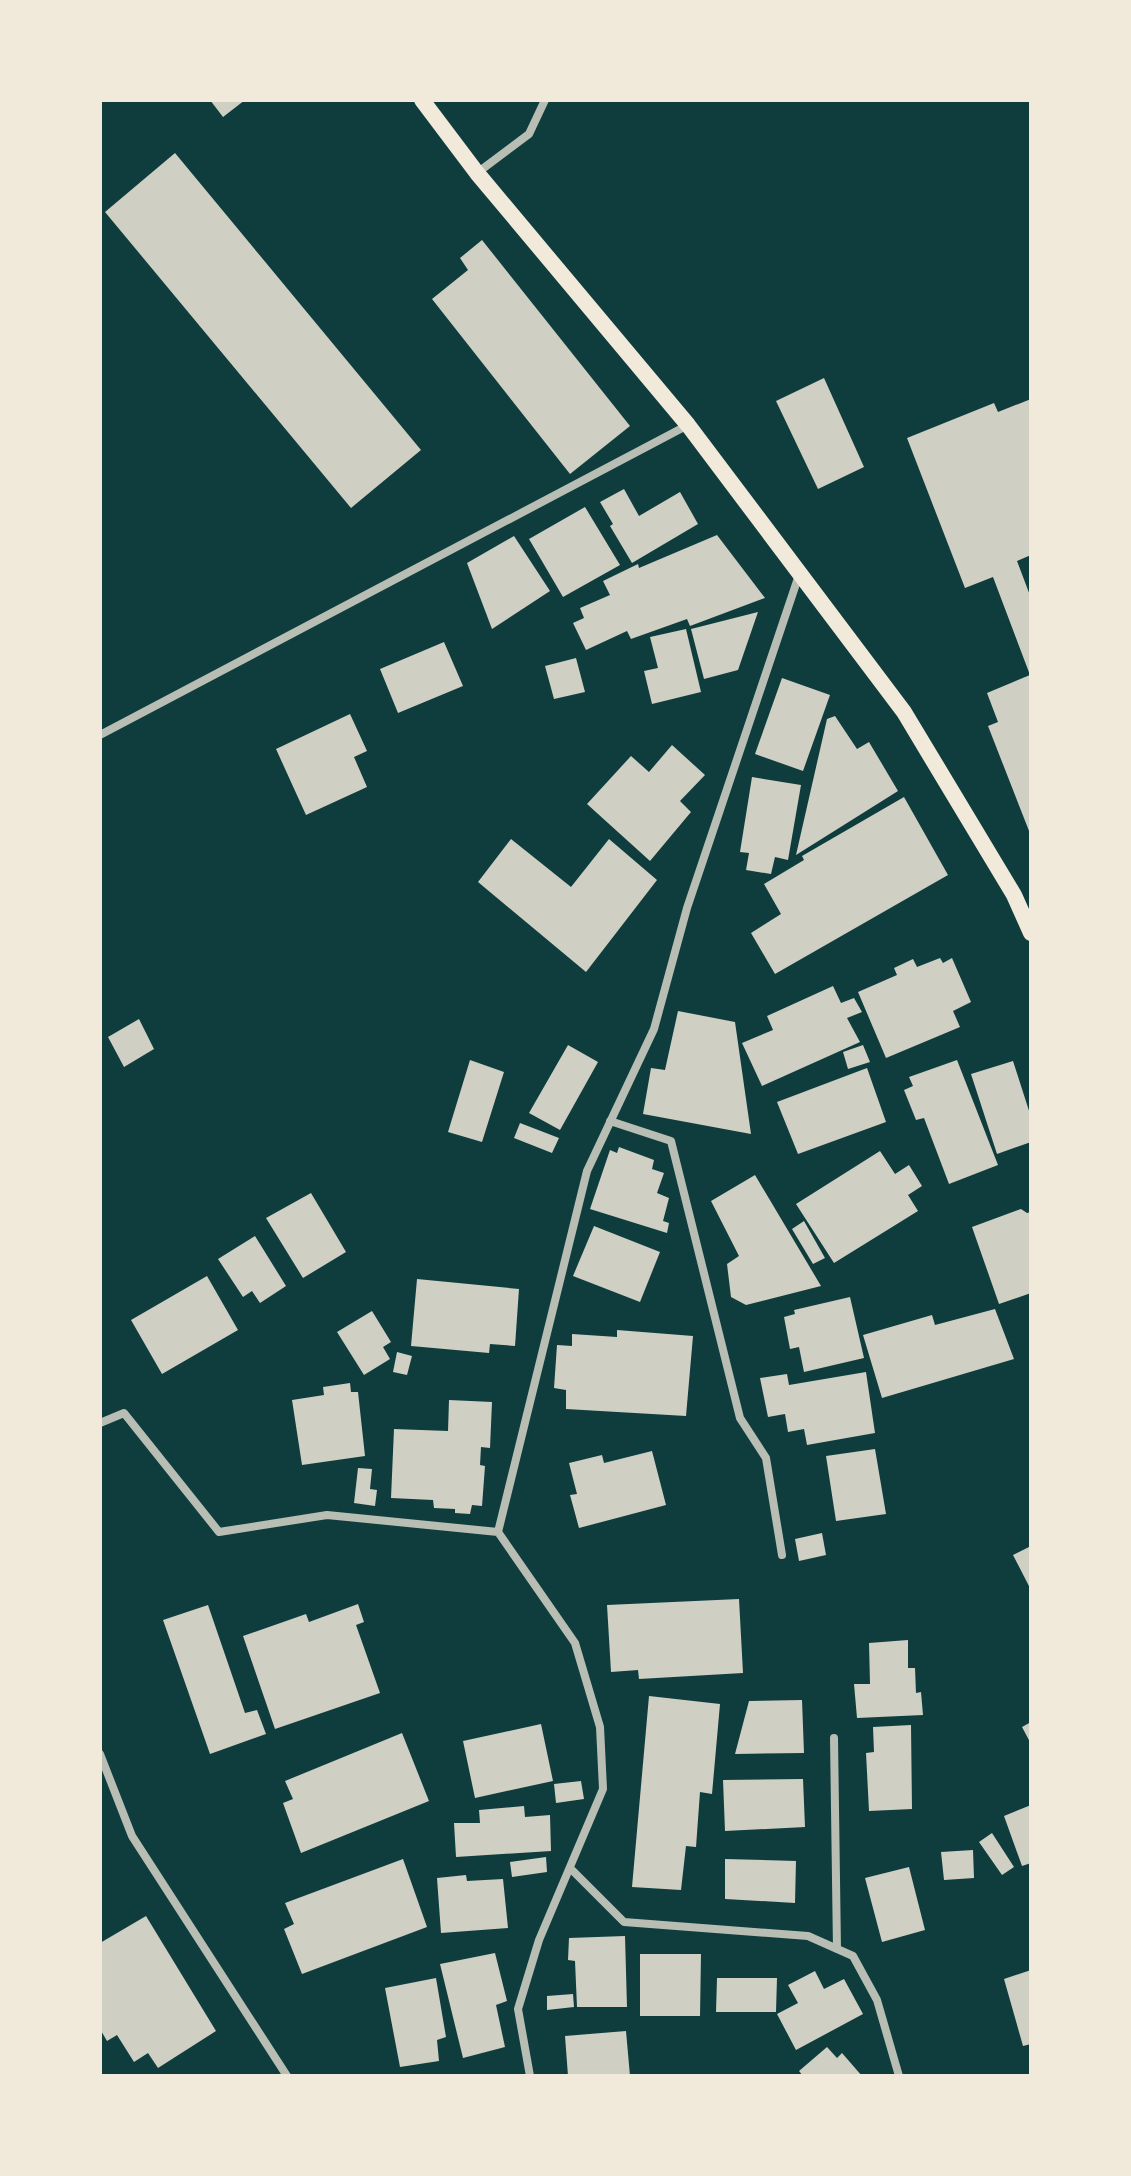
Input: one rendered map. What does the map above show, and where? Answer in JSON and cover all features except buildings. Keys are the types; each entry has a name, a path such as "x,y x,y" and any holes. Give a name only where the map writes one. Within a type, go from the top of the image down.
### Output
{"main road":[{"path":"422,100 477,173 688,425 904,712 1014,895 1031,933"}],"street":[{"path":"477,173 529,134 545,100"},
{"path":"100,735 688,425"},
{"path":"530,2076 518,2009 539,1940 603,1789 600,1727 575,1643 498,1532 587,1171 654,1029 687,908 800,571"},
{"path":"610,1121 671,1141 740,1418 766,1458 782,1555"},
{"path":"100,1423 124,1413 219,1532 327,1515 498,1532"},
{"path":"834,1738 837,1949"},
{"path":"100,1754 132,1836 287,2076"},
{"path":"570,1868 624,1922 808,1936 853,1956 877,2000 899,2076"}]}
